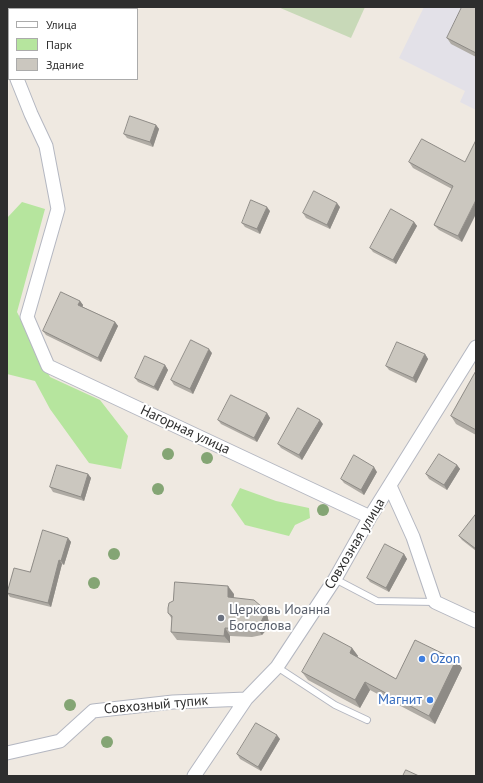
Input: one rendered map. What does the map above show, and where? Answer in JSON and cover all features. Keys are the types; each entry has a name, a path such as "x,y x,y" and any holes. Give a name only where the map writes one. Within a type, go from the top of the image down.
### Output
{"street":[{"name":"Нагорная улица","path":"16,80 46,146 58,209 27,317 48,366 370,517"},
{"name":"Совхозная улица","path":"194,776 246,699 277,668 334,579 370,517 476,346"},
{"path":"390,486 413,538 435,602 476,621"},
{"name":"Совхозный тупик","path":"7,753 60,741 93,711 173,702 246,699"}],"lane":[{"path":"334,579 377,601 435,602"},
{"path":"277,668 335,705 367,720"}],"shaded area":[{"path":"424,7 476,7 476,110 460,102 465,91 399,58"}],"green space":[{"path":"94,7 94,8 42,8"},
{"path":"278,7 365,7 351,38"},
{"path":"22,202 45,209 17,312 50,377 100,400 128,436 121,469 89,463 50,409 35,381 7,374 7,218"},
{"path":"240,488 276,501 309,508 310,518 295,525 289,536 245,525 231,505"}],"building":[{"path":"462,7 476,7 476,53 447,38"},
{"path":"130,116 156,125 150,142 124,134"},
{"path":"422,139 465,162 476,140 476,200 458,236 434,225 453,186 409,162"},
{"path":"314,191 337,203 327,225 303,213"},
{"path":"251,200 267,207 257,229 242,223"},
{"path":"391,209 414,222 393,260 370,248"},
{"path":"61,292 80,301 78,305 115,322 98,358 43,331"},
{"path":"191,340 209,349 190,389 171,380"},
{"path":"397,342 425,354 413,378 386,366"},
{"path":"145,356 165,365 154,387 135,378"},
{"path":"476,371 476,430 451,416"},
{"path":"231,395 267,413 254,438 218,420"},
{"path":"298,408 320,420 299,455 278,444"},
{"path":"439,454 457,465 444,485 426,474"},
{"path":"354,455 374,467 361,490 341,479"},
{"path":"57,465 88,474 81,497 50,487"},
{"path":"476,514 476,549 459,536"},
{"path":"43,530 68,538 61,561 59,560 48,603 7,593 14,568 30,572"},
{"path":"385,544 404,554 386,588 367,578"},
{"name":"Церковь Иоанна Богослова","path":"175,582 228,586 228,597 254,600 262,607 264,616 256,627 247,629 225,628 224,636 171,632 172,616 168,613 168,608 169,603 173,601"},
{"path":"324,633 352,648 350,653 396,679 415,640 456,660 429,716 365,682 355,700 302,672"},
{"path":"256,723 277,735 258,767 237,754"},
{"path":"406,770 419,776 403,776"}],"place":[{"name":"Церковь Иоанна Богослова","path":"221,618"},
{"name":"Ozon","path":"422,659"},
{"name":"Магнит","path":"430,700"}]}
